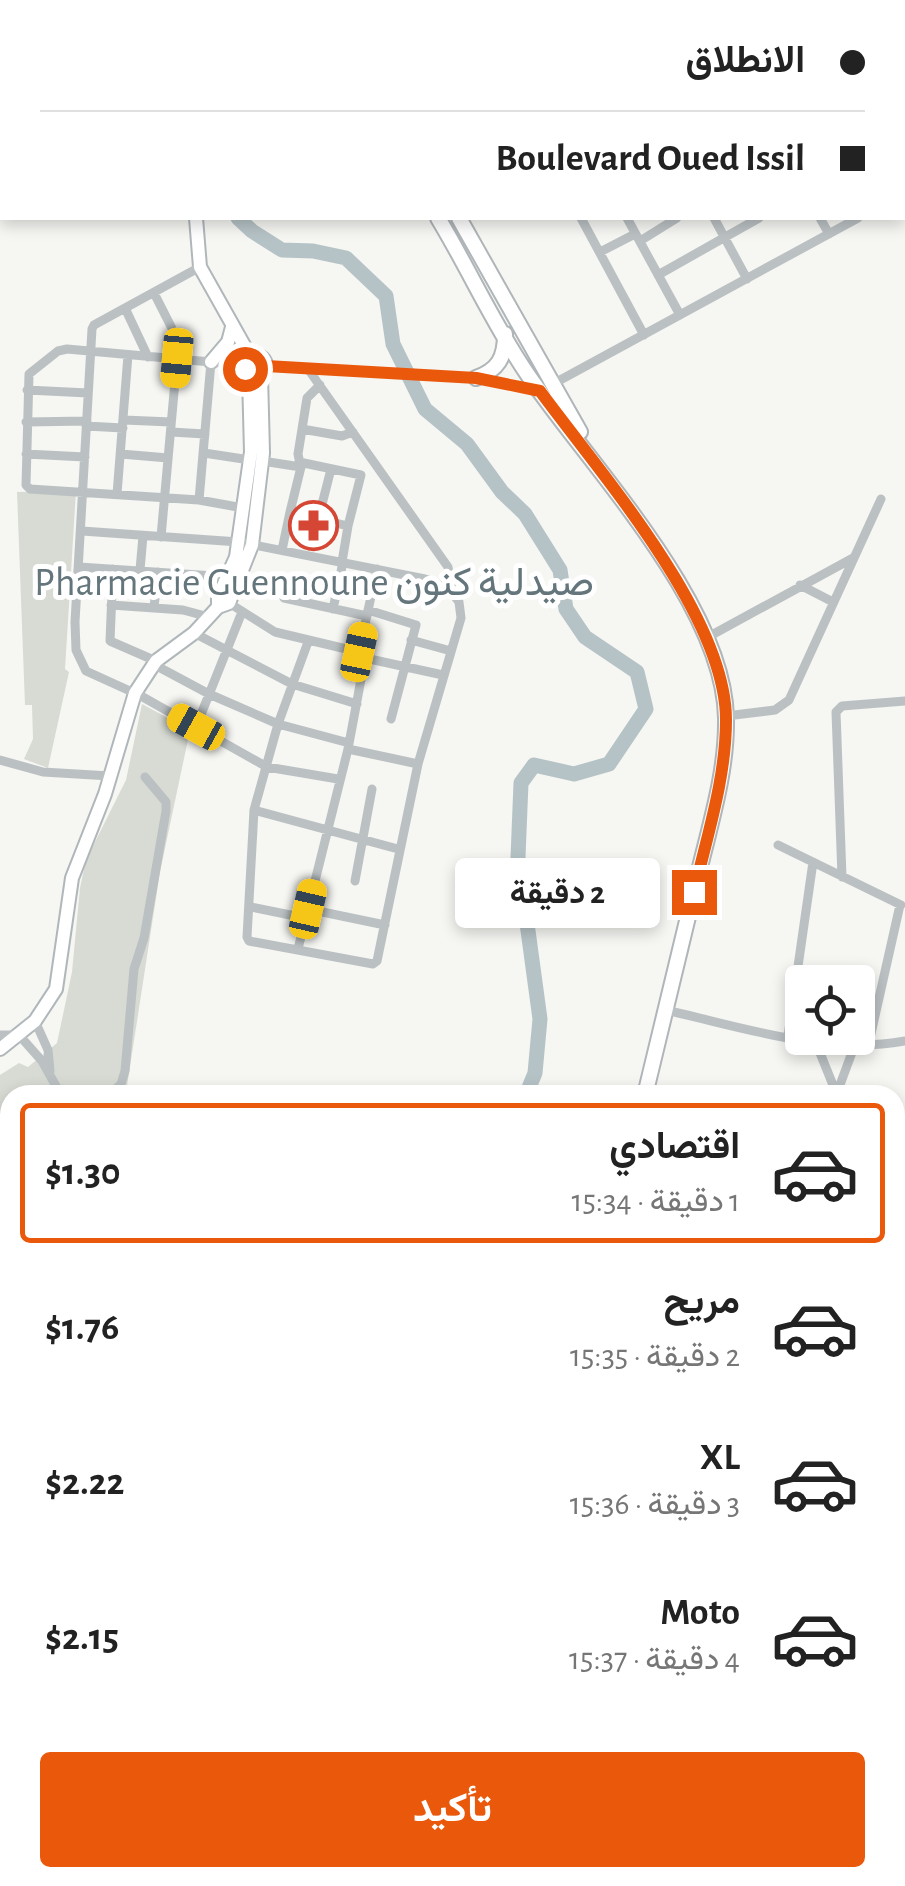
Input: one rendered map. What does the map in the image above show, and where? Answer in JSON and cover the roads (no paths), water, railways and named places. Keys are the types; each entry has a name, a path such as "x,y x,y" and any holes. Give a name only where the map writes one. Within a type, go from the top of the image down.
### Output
{"main road":[{"path":"439,220 527,374 547,388"},
{"path":"460,220 547,388 663,561 708,637 726,716 714,813 648,1085"},
{"path":"476,378 500,363 504,333"}],"street":[{"path":"0,1048 36,1021 56,990 72,878 110,776 134,692 154,663 219,609 245,544 256,460 254,367 200,267 196,220"},
{"path":"582,220 644,335"},
{"path":"628,220 680,316"},
{"path":"600,252 670,220"},
{"path":"715,220 748,279"},
{"path":"658,275 756,220"},
{"path":"821,220 829,234"},
{"path":"244,508 199,500 28,488 26,422 31,371 66,348 254,367 476,378 547,388 854,220"},
{"path":"200,267 94,324 75,636 81,664 86,671 134,692 267,767 338,779"},
{"path":"154,292 182,359 161,537"},
{"path":"125,308 148,356"},
{"path":"199,500 212,362 228,342 232,327"},
{"path":"117,494 128,355"},
{"path":"308,369 448,567 453,594 462,611 418,764 377,961 373,964 248,940 254,810 278,724 308,642"},
{"path":"282,550 300,464 307,398 320,385"},
{"path":"27,390 88,392"},
{"path":"26,422 171,427 205,434"},
{"path":"302,429 342,436 353,432"},
{"path":"204,453 360,474"},
{"path":"26,454 85,457"},
{"path":"121,454 168,458"},
{"path":"219,609 218,597 245,544 244,508 256,460"},
{"path":"334,609 360,474 374,462"},
{"path":"318,520 331,469"},
{"path":"726,716 776,710 785,704 880,499"},
{"path":"290,512 348,526"},
{"path":"82,531 282,550 433,582 453,594"},
{"path":"140,570 143,536"},
{"path":"708,637 853,558"},
{"path":"79,567 228,576"},
{"path":"113,569 110,640 208,694 278,724 418,764"},
{"path":"298,949 357,704 377,569"},
{"path":"154,607 158,572"},
{"path":"800,584 833,602"},
{"path":"284,598 416,623 391,719"},
{"path":"111,604 242,612 268,629 308,642 443,675"},
{"path":"196,727 242,612"},
{"path":"194,632 292,684 357,704"},
{"path":"412,640 450,651"},
{"path":"842,878 836,712 842,706 905,701"},
{"path":"0,760 43,772 110,776"},
{"path":"119,1085 125,1071 134,969 144,938 166,811 166,802 145,777"},
{"path":"355,881 372,789"},
{"path":"254,810 398,849"},
{"path":"778,845 902,905 875,1018"},
{"path":"798,965 812,862"},
{"path":"251,907 385,925"},
{"path":"665,1010 785,1035"},
{"path":"36,1021 48,1050 50,1073"},
{"path":"0,1034 19,1035 56,1085"},
{"path":"875,1046 905,1041"},
{"path":"821,1055 833,1085"},
{"path":"840,1085 851,1055"}],"waterway":[{"path":"240,220 282,250 346,258 386,296 393,344 425,409 467,444 502,492 525,514 560,570 566,609 585,637 637,672 646,709 609,764 574,774 534,765 521,783 518,857 540,1019 535,1073 530,1085"}],"place":[{"name":"Pharmacie Guennoune صيدلية كنون","path":"314,526"}]}
